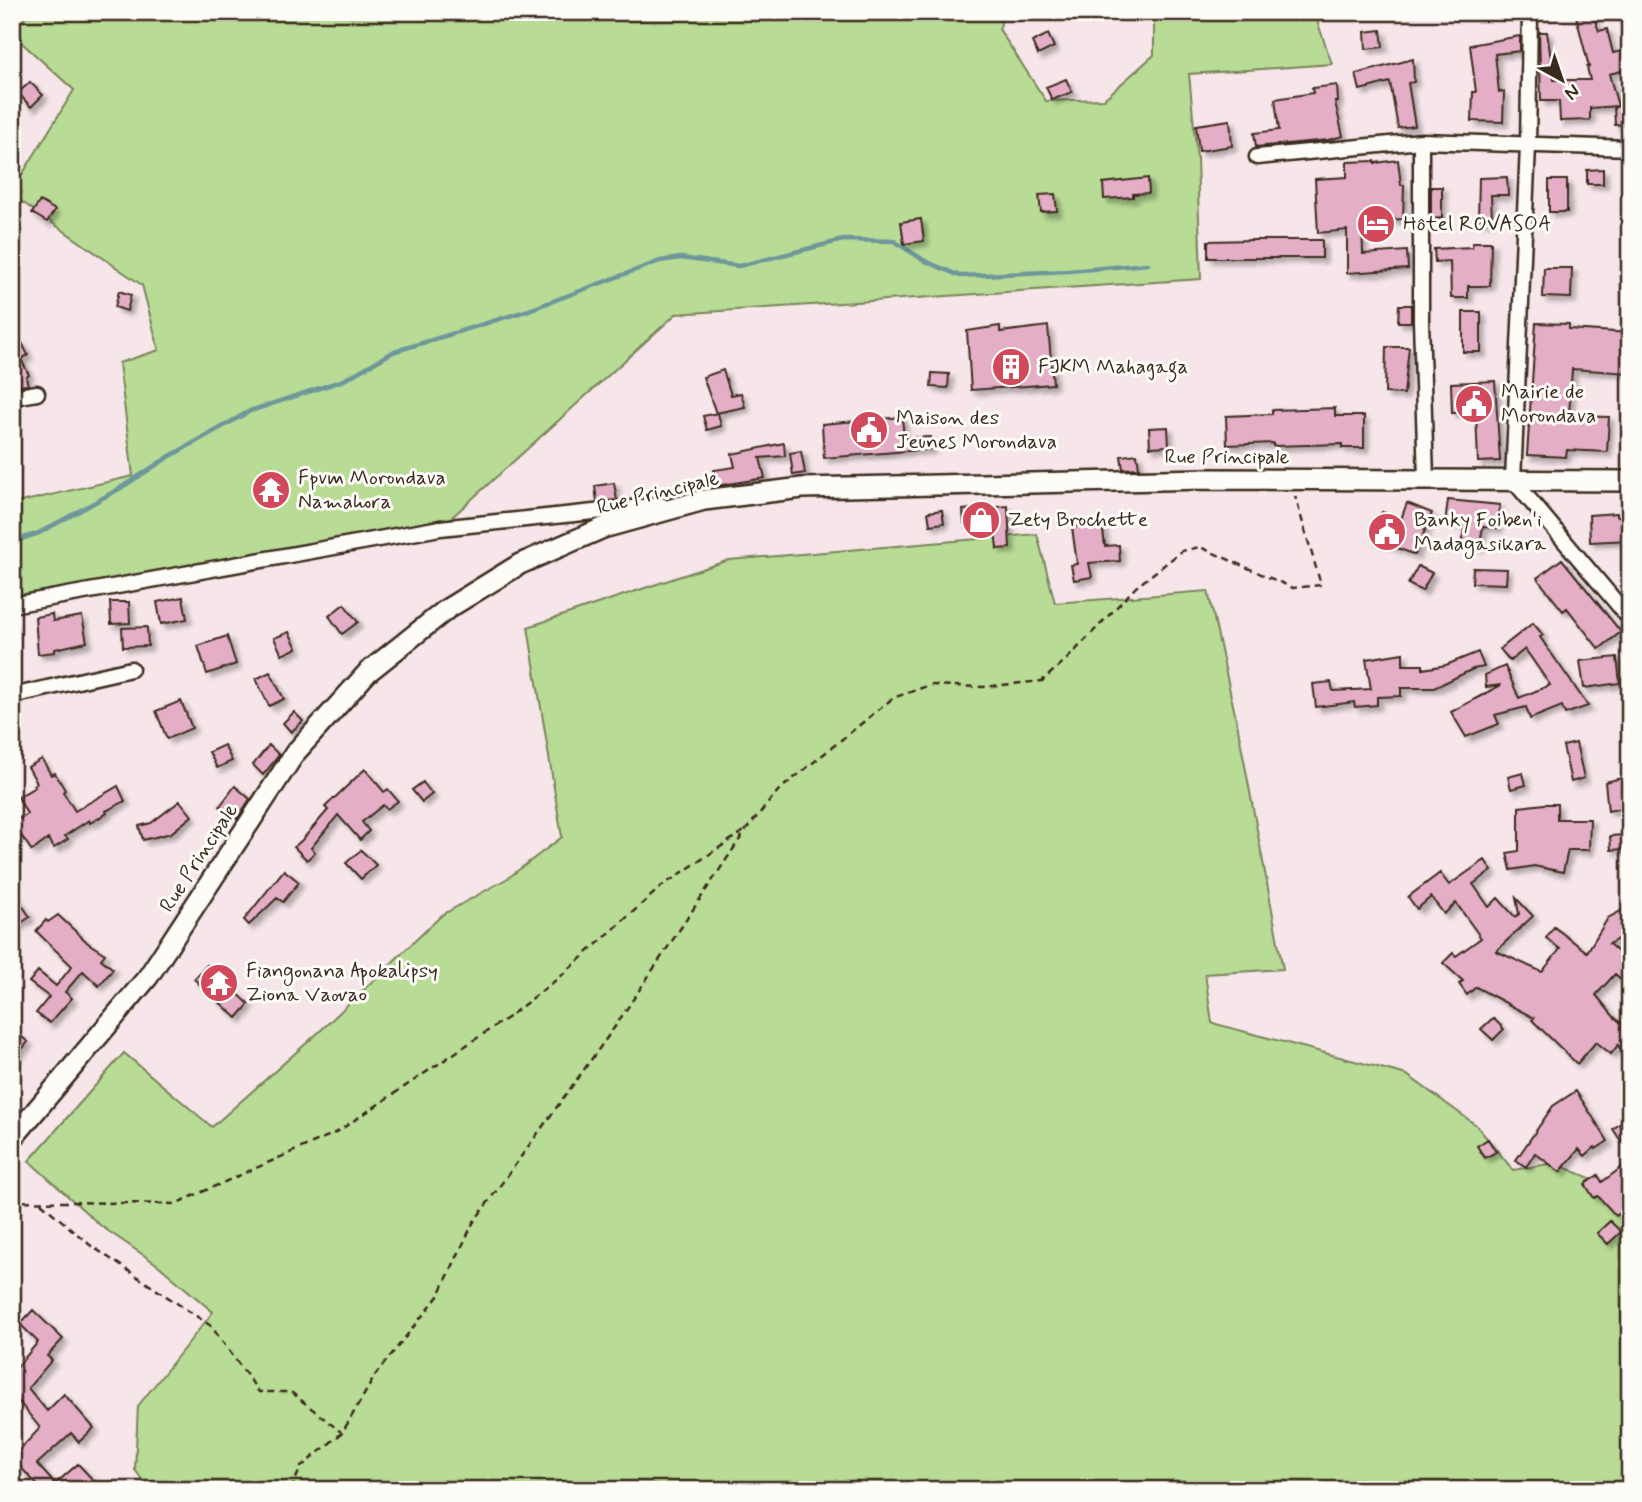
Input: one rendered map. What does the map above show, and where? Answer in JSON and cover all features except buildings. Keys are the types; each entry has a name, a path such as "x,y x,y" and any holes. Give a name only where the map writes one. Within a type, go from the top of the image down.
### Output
{"main road":[{"name":"Rue Principale","path":"12,1139 148,977 295,753 369,672 447,609 520,564 603,528 704,500 802,488 1204,479 1630,481"}],"street":[{"path":"1530,12 1528,146 1513,480 1630,619"},
{"path":"1421,141 1421,320 1426,479"},
{"path":"1257,157 1421,141 1630,148"},
{"path":"12,397 37,393"},
{"path":"12,605 440,528 704,500"},
{"path":"12,696 131,669"}],"path":[{"path":"291,1490 301,1467 342,1433 376,1374 439,1295 473,1223 614,1028 746,830 778,791 893,698 930,685 983,687 1042,681 1068,658 1136,587 1182,551 1200,547 1293,588 1321,585 1295,501 1294,479"},
{"path":"12,1201 175,1204 337,1132 507,1018 561,976 662,886 746,830"},
{"path":"41,1203 90,1245 211,1326 259,1392 291,1391 342,1433"}],"green space":[{"path":"31,12 1005,12 999,29 1046,101 1104,99 1154,55 1154,12 1314,12 1332,64 1189,74 1197,159 1201,279 676,314 440,528 12,605 12,504 133,476 119,363 159,350 142,285 12,195 74,90 12,34 12,29"},
{"path":"1037,534 1055,603 1208,591 1238,728 1283,969 1205,974 1212,1023 1407,1075 1476,1125 1513,1170 1554,1163 1612,1187 1630,1206 1630,1490 150,1490 135,1470 138,1406 213,1312 158,1265 101,1226 29,1161 124,1053 212,1127 319,1032 442,915 508,878 562,837 528,627 729,560"}],"waterway":[{"path":"12,542 39,533 119,489 250,411 344,380 393,352 529,310 660,261 681,258 739,266 843,240 894,241 925,261 960,276 1148,264"}],"place":[{"name":"Hôtel ROVASOA","path":"1376,224"},
{"name":"FJKM Mahagaga","path":"1011,367"},
{"name":"Mairie de Morondava","path":"1474,404"},
{"name":"Maison des Jeunes Morondava","path":"869,430"},
{"name":"Fpvm Morondava Namahora","path":"271,490"},
{"name":"Zety Brochette","path":"981,520"},
{"name":"Banky Foiben'i Madagasikara","path":"1387,532"},
{"name":"Fiangonana Apokalipsy Ziona Vaovao","path":"219,983"}]}
